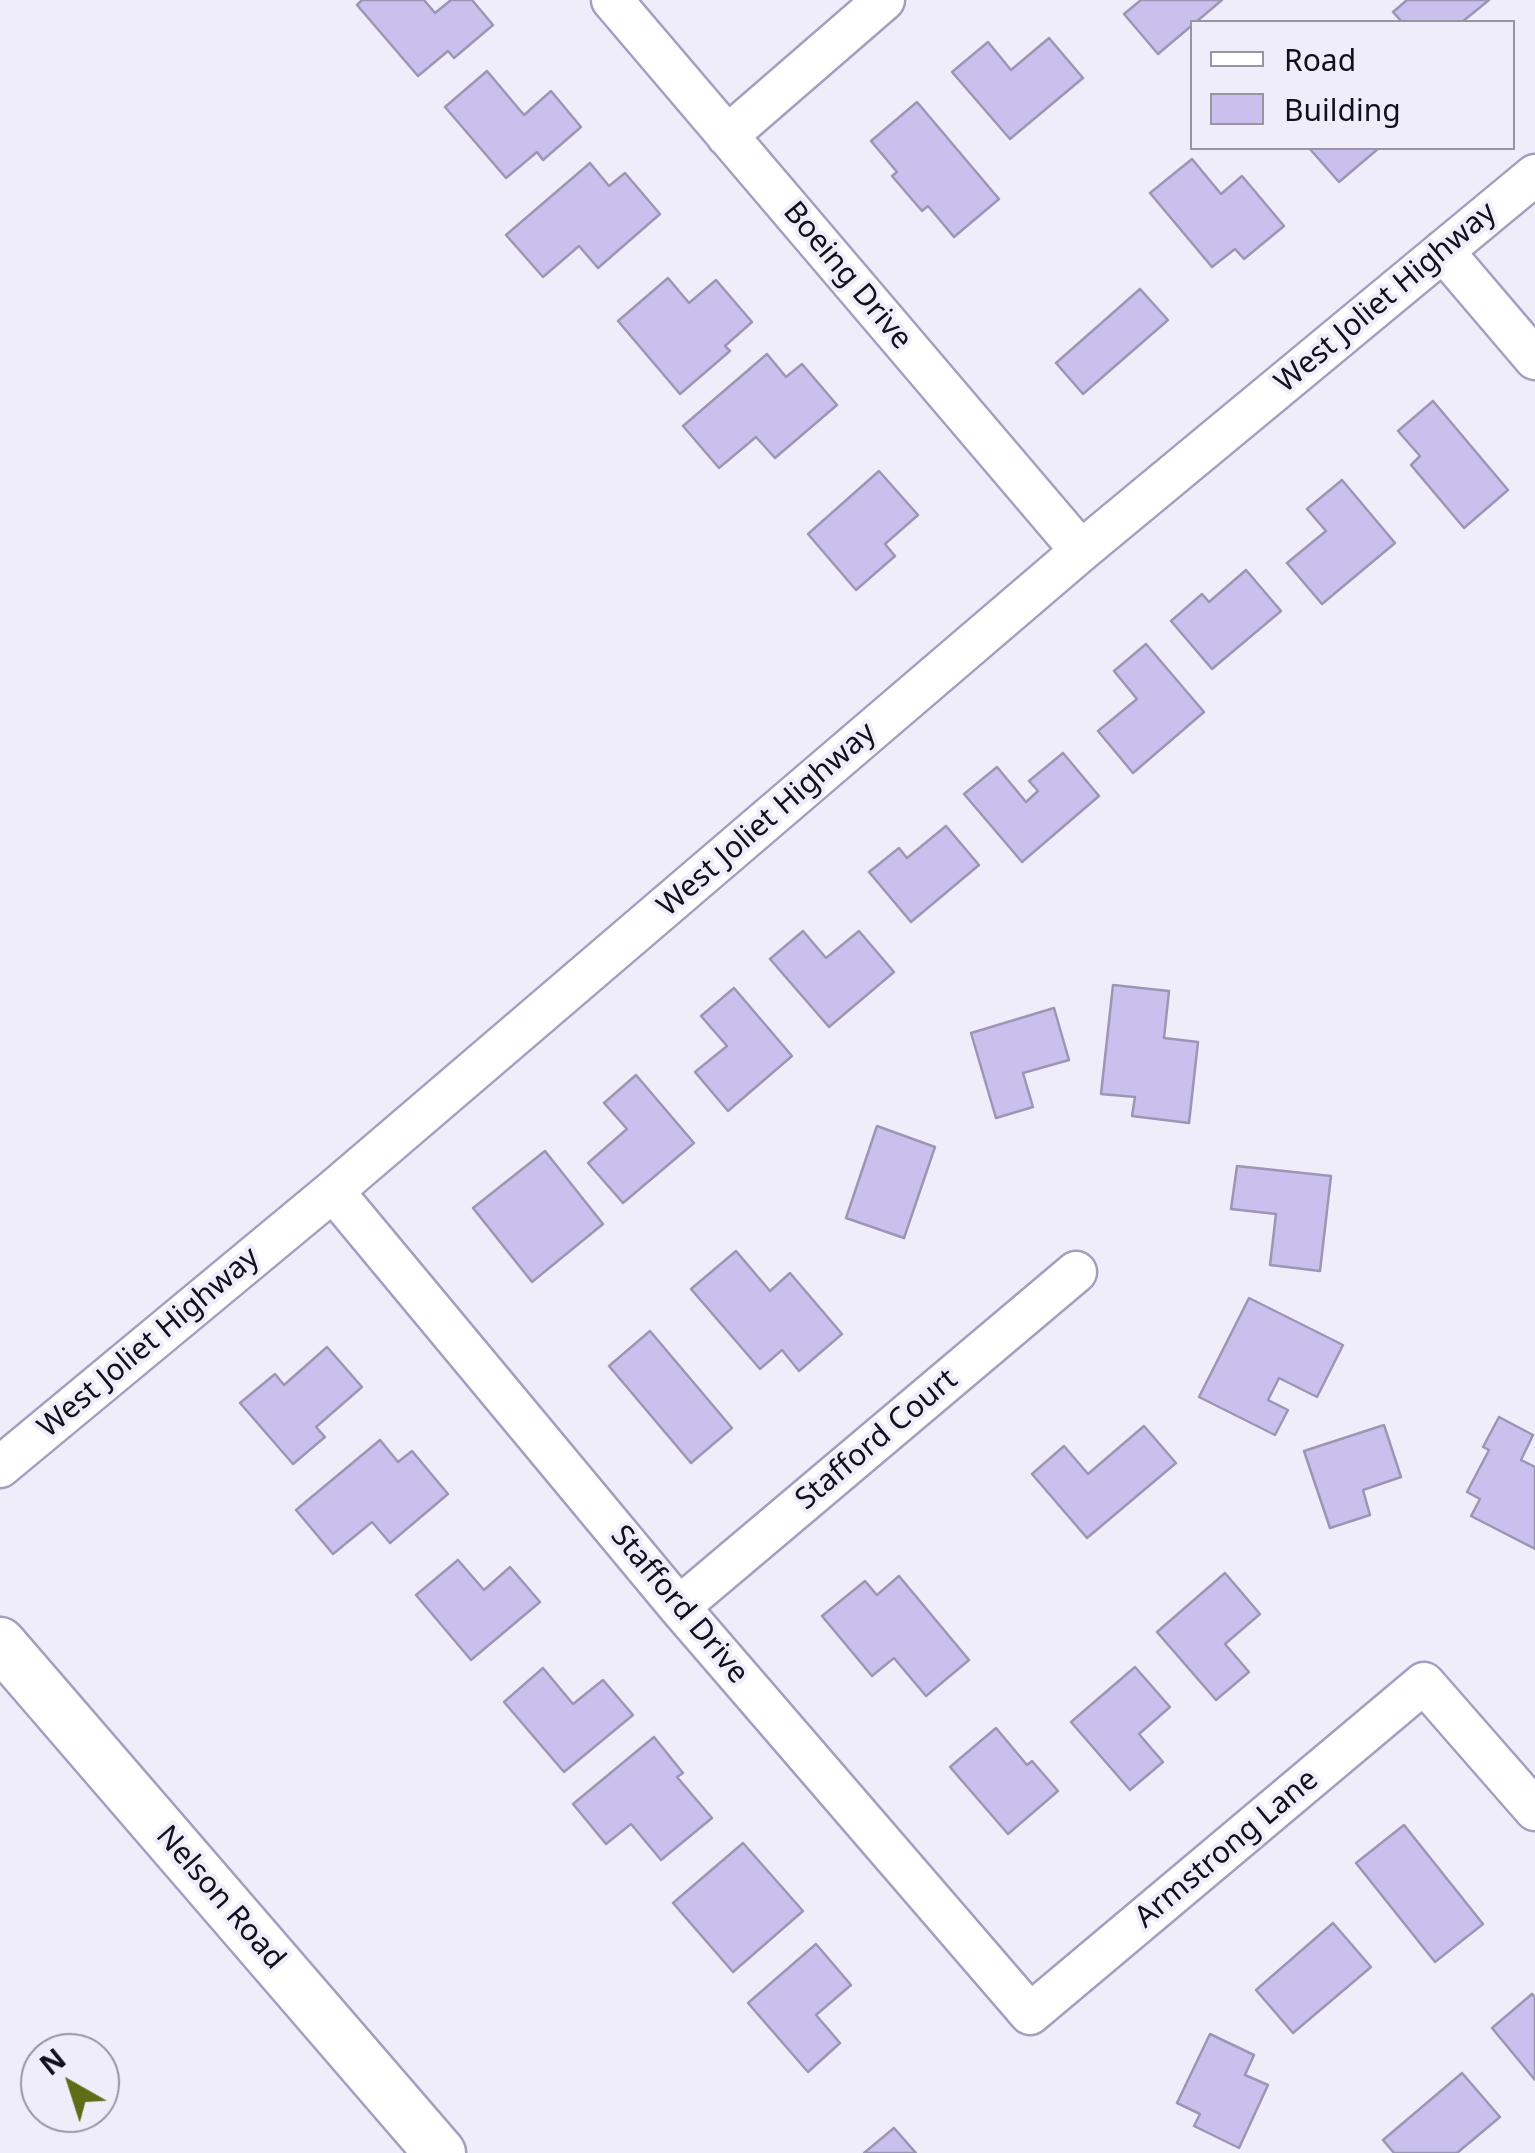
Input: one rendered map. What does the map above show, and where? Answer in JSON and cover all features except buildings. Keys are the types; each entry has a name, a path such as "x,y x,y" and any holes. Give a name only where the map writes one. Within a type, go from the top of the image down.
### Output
{"street":[{"name":"Boeing Drive","path":"612,0 1081,552"},
{"path":"727,136 884,0"},
{"name":"West Joliet Highway","path":"0,1466 333,1191 1081,552 1535,174"},
{"path":"1443,251 1535,359"},
{"name":"Stafford Drive","path":"333,1191 679,1607 1030,2014"},
{"name":"Stafford Court","path":"679,1607 1076,1272"},
{"name":"Nelson Road","path":"0,1643 440,2153"},
{"name":"Armstrong Lane","path":"1030,2014 1424,1683 1535,1810"}]}
